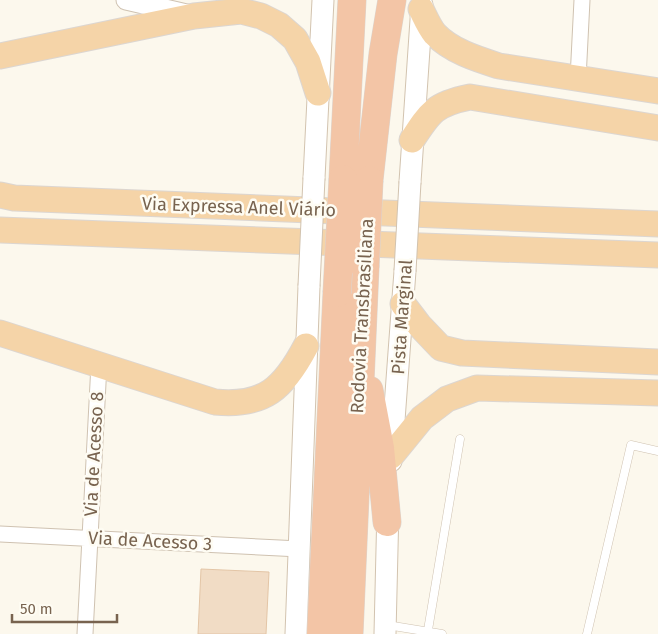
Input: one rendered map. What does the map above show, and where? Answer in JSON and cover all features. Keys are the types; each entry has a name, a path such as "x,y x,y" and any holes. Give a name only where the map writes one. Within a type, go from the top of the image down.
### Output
{"highway":[{"name":"Rodovia Transbrasiliana","path":"321,634 352,0"},
{"name":"Rodovia Transbrasiliana","path":"349,634 369,180 383,54 392,0"},
{"path":"422,5 434,33 451,46 476,58 499,66 658,91"},
{"path":"0,56 194,16 241,11 261,16 279,25 295,39 308,62 318,93"},
{"path":"412,140 430,112 451,101 470,97 658,128"},
{"name":"Via Expressa Anel Viário","path":"0,195 14,198 658,224"},
{"name":"Via Expressa Anel Viário","path":"0,230 658,255"},
{"path":"402,304 441,348 462,353 658,362"},
{"path":"0,334 215,402 235,404 263,397 283,383 294,370 306,346"},
{"path":"361,348 380,448 387,522"},
{"path":"391,456 428,413 447,399 477,388 658,393"}],"main road":[{"path":"296,634 306,346 323,0"},
{"name":"Pista Marginal","path":"385,629 387,522 422,5"}],"street":[{"path":"126,0 194,16"},
{"path":"578,79 582,0"},
{"name":"Via de Acesso 8","path":"85,634 99,364"},
{"name":"Via de Acesso 3","path":"0,534 300,549"}],"lane":[{"path":"428,630 460,439"},
{"path":"587,634 631,445 658,451"},
{"path":"385,629 428,630 442,634"}],"building":[{"path":"201,569 269,572 266,634 198,634"}]}
